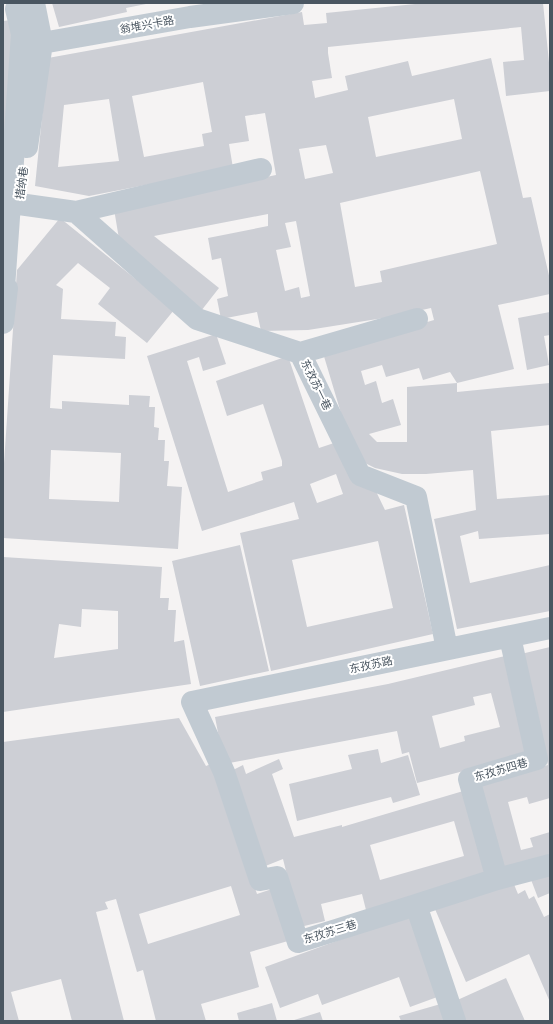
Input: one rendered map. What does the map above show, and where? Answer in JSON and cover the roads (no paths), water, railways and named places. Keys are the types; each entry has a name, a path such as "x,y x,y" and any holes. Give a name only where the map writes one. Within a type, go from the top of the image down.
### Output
{"street":[{"name":"翁堆兴卡路","path":"42,44 190,17 294,3"},
{"path":"16,5 42,44"},
{"path":"3,302 22,34 16,5"},
{"name":"措纳巷","path":"3,323 42,44"},
{"path":"19,204 76,212 261,169"},
{"name":"东孜苏一巷","path":"76,212 197,319 300,353 360,475 416,497 448,649"},
{"path":"300,353 417,319"},
{"name":"东孜苏路","path":"192,702 550,628"},
{"name":"东孜苏四巷","path":"497,879 469,779 537,759 510,637"},
{"name":"东孜苏三巷","path":"192,702 224,772 260,880 277,877 298,942 416,905"},
{"path":"455,1021 416,905 497,879 550,865"}]}
